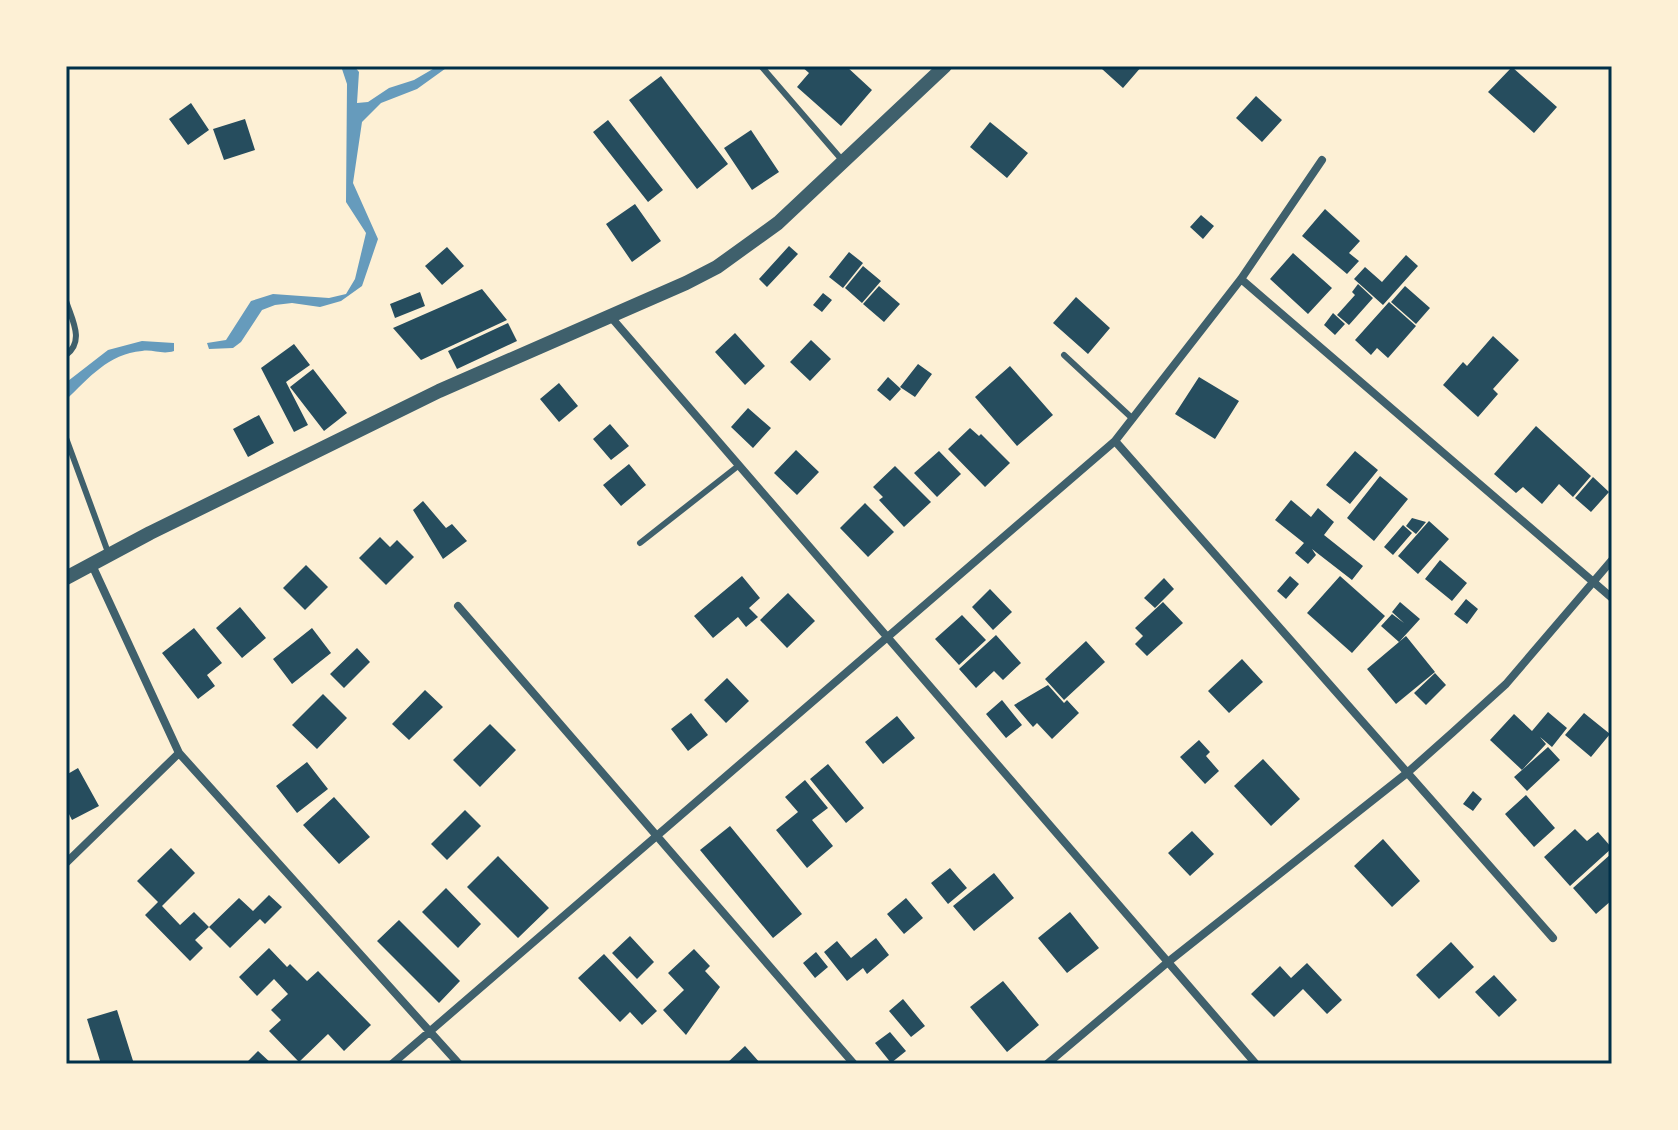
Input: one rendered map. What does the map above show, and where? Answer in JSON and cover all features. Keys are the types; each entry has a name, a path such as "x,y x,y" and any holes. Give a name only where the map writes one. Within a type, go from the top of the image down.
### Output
{"street":[{"path":"66,578 427,397 686,283 746,248 778,223 945,66"},
{"path":"392,1064 1115,441 1241,279 1322,160"},
{"path":"1241,279 1612,598"},
{"path":"610,316 1256,1064"},
{"path":"1115,441 1553,938"},
{"path":"1047,1064 1168,962 1407,773 1506,684 1612,560"},
{"path":"92,565 179,753 459,1064"},
{"path":"458,606 854,1064"},
{"path":"66,863 179,753"}],"lane":[{"path":"761,66 843,161"},
{"path":"66,301 78,335 66,355"},
{"path":"1064,355 1133,419"},
{"path":"66,438 109,555"},
{"path":"640,543 738,466"}],"water":[{"path":"341,66 354,66 359,72 357,103 368,102 389,88 414,80 438,66 449,66 417,89 381,103 362,122 353,183 378,239 362,286 341,301 320,307 292,303 262,310 241,342 233,348 209,349 207,343 226,340 251,301 273,294 329,298 346,294 355,279 366,233 346,202 347,84"},
{"path":"142,341 174,343 174,351 142,351 119,357 100,368 66,400 68,381 108,350"}],"building":[{"path":"801,66 846,66 872,90 841,126 797,87 809,73"},
{"path":"1105,66 1142,66 1123,88 1102,69"},
{"path":"1512,67 1557,107 1534,133 1488,92"},
{"path":"661,76 728,164 697,189 629,100"},
{"path":"1256,96 1282,120 1262,142 1236,118"},
{"path":"191,103 209,130 188,145 169,119"},
{"path":"245,119 255,150 224,160 213,129"},
{"path":"608,120 663,190 648,202 593,132"},
{"path":"990,122 1028,153 1007,178 970,147"},
{"path":"751,130 779,172 752,190 724,148"},
{"path":"635,204 661,241 632,262 606,224"},
{"path":"1325,209 1360,241 1349,253 1359,261 1347,274 1302,236"},
{"path":"1201,215 1214,226 1203,239 1190,227"},
{"path":"789,246 798,254 767,287 759,279"},
{"path":"447,247 464,266 442,285 425,266"},
{"path":"849,252 863,263 843,288 829,277"},
{"path":"1293,253 1332,288 1308,314 1270,279"},
{"path":"1406,255 1418,266 1383,305 1354,279 1365,267 1382,282"},
{"path":"863,266 881,281 862,303 845,288"},
{"path":"1358,284 1373,298 1349,325 1337,315 1355,295 1352,292"},
{"path":"879,286 900,304 884,322 863,304"},
{"path":"1405,286 1430,308 1416,324 1391,302"},
{"path":"482,289 507,320 421,360 393,328"},
{"path":"420,292 425,306 395,318 390,304"},
{"path":"823,293 832,300 822,312 813,305"},
{"path":"1076,297 1110,328 1088,354 1053,323"},
{"path":"1389,302 1416,326 1388,358 1377,348 1371,355 1355,340"},
{"path":"1333,313 1345,324 1335,335 1324,325"},
{"path":"508,323 517,341 457,369 448,351"},
{"path":"735,333 765,366 745,385 715,352"},
{"path":"1493,336 1519,360 1493,389 1498,394 1478,417 1443,385 1463,362 1467,366"},
{"path":"811,340 831,359 810,381 790,362"},
{"path":"294,344 310,365 286,382 308,425 294,432 261,368"},
{"path":"918,364 932,374 915,397 900,387"},
{"path":"1010,366 1053,415 1017,446 975,397"},
{"path":"313,369 347,413 324,431 290,387"},
{"path":"888,377 901,389 890,401 877,390"},
{"path":"1199,377 1239,401 1215,439 1175,414"},
{"path":"559,383 578,406 559,422 540,399"},
{"path":"748,408 771,428 753,448 731,427"},
{"path":"259,415 274,443 248,457 233,429"},
{"path":"610,424 629,446 611,460 593,439"},
{"path":"1536,426 1591,476 1573,497 1559,484 1542,504 1523,487 1516,493 1494,474"},
{"path":"970,428 979,436 981,434 1010,463 985,487 948,449"},
{"path":"796,450 819,472 797,495 774,473"},
{"path":"939,451 961,474 937,497 914,473"},
{"path":"1355,451 1378,470 1350,504 1326,485"},
{"path":"629,464 646,485 621,506 603,485"},
{"path":"895,466 931,502 904,527 879,500 883,497 873,487"},
{"path":"1380,476 1408,499 1374,541 1347,518"},
{"path":"1593,477 1609,492 1591,512 1575,498"},
{"path":"1291,500 1311,517 1318,508 1334,522 1324,535 1363,566 1352,580 1312,549 1316,555 1308,564 1295,553 1304,543 1275,520"},
{"path":"423,501 446,528 452,524 467,541 443,559 413,510"},
{"path":"865,503 894,532 868,557 840,528"},
{"path":"1412,518 1426,522 1416,534 1406,526"},
{"path":"1429,521 1449,539 1418,574 1398,556"},
{"path":"1403,525 1412,533 1393,555 1384,547"},
{"path":"380,537 390,547 397,540 414,557 386,585 359,558"},
{"path":"1440,560 1467,583 1452,601 1425,579"},
{"path":"306,565 328,587 305,610 283,588"},
{"path":"742,576 760,598 749,608 758,617 746,627 738,617 713,638 694,616"},
{"path":"1290,576 1299,584 1286,599 1277,591"},
{"path":"1340,576 1385,616 1352,653 1307,613"},
{"path":"1164,578 1174,589 1155,608 1144,598"},
{"path":"990,589 1012,612 993,630 972,607"},
{"path":"788,593 815,621 787,648 760,620"},
{"path":"1466,599 1478,609 1467,624 1454,614"},
{"path":"1163,602 1183,623 1147,656 1135,644 1143,636 1135,628"},
{"path":"1400,602 1420,619 1399,642 1381,626 1392,614 1404,623 1392,612"},
{"path":"240,607 266,638 242,658 216,628"},
{"path":"962,615 986,640 959,665 935,639"},
{"path":"194,628 222,663 207,675 215,686 198,699 162,653"},
{"path":"312,628 331,653 292,684 273,659"},
{"path":"996,635 1021,663 1003,680 994,671 976,688 959,669"},
{"path":"1406,636 1435,672 1396,704 1367,669"},
{"path":"1086,641 1105,662 1064,700 1045,679"},
{"path":"357,648 370,662 344,688 330,674"},
{"path":"1242,659 1263,682 1229,713 1208,691"},
{"path":"1435,673 1446,685 1426,705 1414,693"},
{"path":"727,678 749,701 726,723 704,700"},
{"path":"1048,685 1064,703 1067,700 1079,713 1052,739 1037,723 1033,727 1014,705"},
{"path":"425,690 443,707 409,740 392,724"},
{"path":"323,694 347,718 317,749 292,725"},
{"path":"1002,700 1022,725 1006,738 986,714"},
{"path":"1548,712 1567,728 1552,747 1540,737 1546,744 1522,770 1490,740 1514,714 1532,731"},
{"path":"691,713 708,735 688,751 671,729"},
{"path":"1584,713 1610,734 1591,757 1565,735"},
{"path":"897,716 915,738 883,764 865,742"},
{"path":"490,724 516,750 480,787 453,760"},
{"path":"1199,740 1210,752 1206,756 1219,771 1205,784 1180,757"},
{"path":"1548,747 1560,760 1527,791 1514,777"},
{"path":"1263,759 1300,799 1271,826 1234,786"},
{"path":"307,762 328,789 297,813 276,786"},
{"path":"828,764 864,808 846,823 810,779"},
{"path":"78,768 99,806 72,820 66,808 66,775"},
{"path":"805,780 828,808 812,820 833,846 807,868 776,830 798,812 785,797"},
{"path":"1473,791 1482,799 1473,811 1463,804"},
{"path":"1526,795 1555,828 1534,847 1505,814"},
{"path":"334,797 370,837 339,864 303,825"},
{"path":"465,810 481,826 447,860 431,844"},
{"path":"730,826 802,914 773,938 700,850"},
{"path":"1575,829 1587,841 1598,832 1612,848 1570,886 1544,857"},
{"path":"1192,831 1214,854 1190,876 1168,853"},
{"path":"1383,839 1420,881 1392,907 1354,866"},
{"path":"171,848 195,873 162,906 180,925 194,912 209,927 195,940 203,948 190,961 145,915 158,902 137,881"},
{"path":"1612,853 1612,900 1596,914 1573,888"},
{"path":"498,856 549,908 518,938 467,887"},
{"path":"950,868 967,888 948,904 931,883"},
{"path":"994,873 1014,898 974,931 953,906"},
{"path":"446,888 481,924 458,948 422,912"},
{"path":"269,895 282,907 265,924 260,919 230,948 209,927 239,898 253,911"},
{"path":"906,898 923,918 904,934 887,914"},
{"path":"1070,912 1099,948 1067,973 1038,938"},
{"path":"399,920 460,981 439,1003 377,941"},
{"path":"630,936 654,962 637,979 612,953"},
{"path":"876,938 889,955 867,974 863,968 847,981 824,952 837,941 851,958"},
{"path":"1451,942 1474,967 1439,999 1416,975"},
{"path":"269,948 287,967 290,964 307,981 318,971 371,1025 344,1051 328,1034 299,1062 269,1031 281,1020 271,1010 288,994 274,979 257,996 239,977"},
{"path":"694,949 710,966 705,971 720,987 686,1035 663,1010 684,990 668,973"},
{"path":"816,952 828,967 815,978 803,963"},
{"path":"604,954 657,1011 642,1025 630,1012 620,1022 578,978"},
{"path":"1307,963 1342,1000 1327,1014 1303,989 1274,1017 1251,994 1280,966 1291,978"},
{"path":"1494,975 1517,1000 1499,1017 1475,992"},
{"path":"1003,981 1039,1025 1007,1052 970,1007"},
{"path":"903,999 925,1026 911,1037 889,1011"},
{"path":"117,1010 134,1064 101,1064 87,1019"},
{"path":"890,1032 906,1051 891,1063 875,1043"},
{"path":"745,1046 761,1064 726,1064"},
{"path":"258,1051 272,1064 245,1064"}]}
